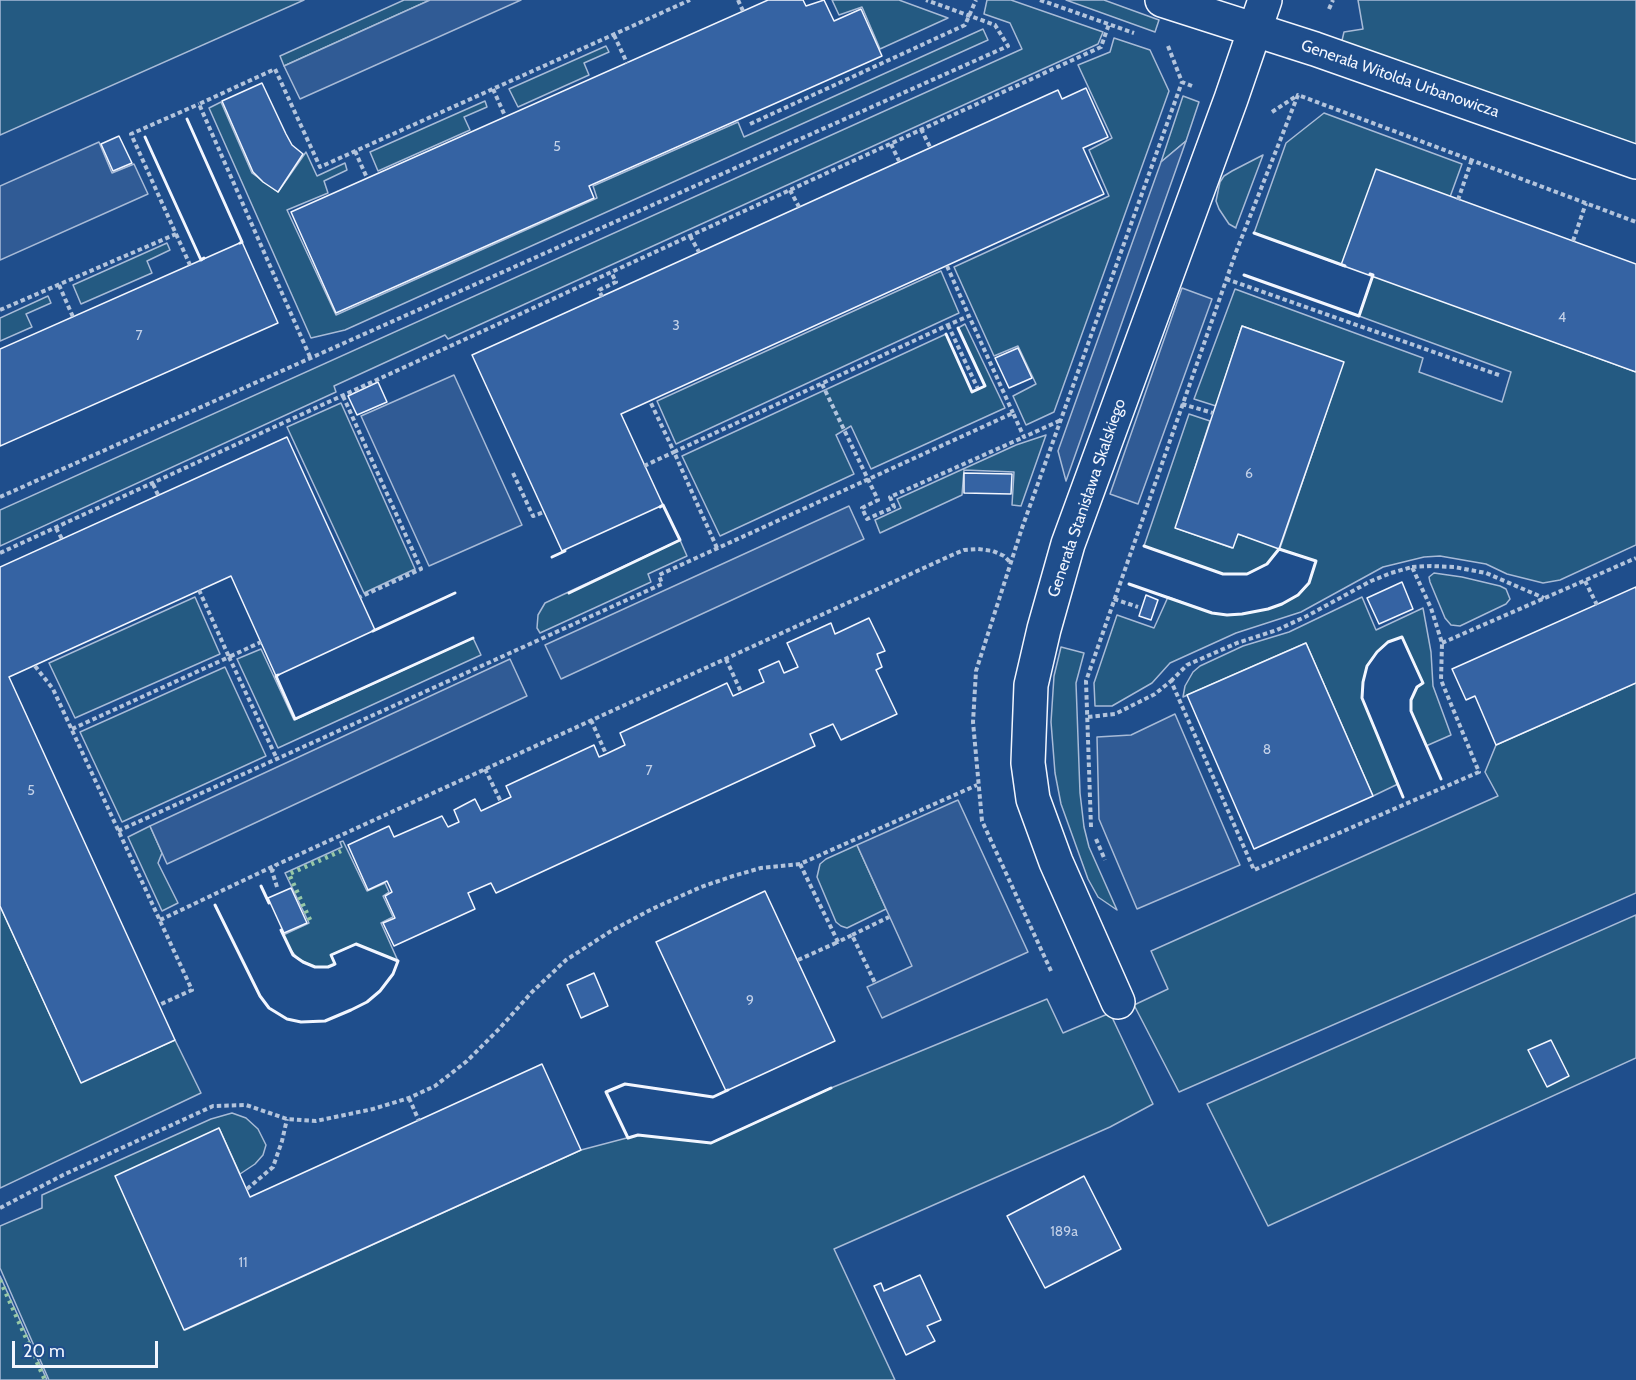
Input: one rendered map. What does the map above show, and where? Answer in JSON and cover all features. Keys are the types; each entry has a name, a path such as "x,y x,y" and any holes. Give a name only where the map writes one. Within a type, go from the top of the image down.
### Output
{"street":[{"name":"Generała Witolda Urbanowicza","path":"1162,0 1260,15 1636,162"},
{"name":"Generała Stanisława Skalskiego","path":"1118,1002 1056,862 1033,800 1028,763 1031,685 1068,544 1260,15"}],"path":[{"path":"190,265 131,134 275,69 320,167 690,0"},
{"path":"738,0 743,11"},
{"path":"0,497 1008,46 995,25 926,0"},
{"path":"750,124 965,25 976,0"},
{"path":"1040,0 1138,34"},
{"path":"0,553 1101,46 1109,24"},
{"path":"614,34 627,63"},
{"path":"1022,528 1182,82 1168,45 1158,41"},
{"path":"1182,82 1199,88"},
{"path":"493,89 505,116"},
{"path":"1108,867 1090,825 1086,681 1226,279 1299,95 1636,222"},
{"path":"199,104 310,357"},
{"path":"921,129 930,147"},
{"path":"891,144 898,161"},
{"path":"355,151 367,178"},
{"path":"1458,200 1472,159"},
{"path":"790,190 799,207"},
{"path":"1573,241 1586,203"},
{"path":"0,310 176,234"},
{"path":"690,236 699,252"},
{"path":"946,266 1024,437"},
{"path":"602,297 599,291 616,282 611,272"},
{"path":"1226,279 1499,375"},
{"path":"59,285 73,317"},
{"path":"644,466 969,316"},
{"path":"948,325 978,389"},
{"path":"822,384 878,500 862,508 867,519 894,507 890,497 1061,420"},
{"path":"343,396 421,568 360,597"},
{"path":"650,401 717,548"},
{"path":"1182,404 1213,413"},
{"path":"118,831 662,584 658,575 1013,413"},
{"path":"513,473 533,516 544,512"},
{"path":"153,483 158,495"},
{"path":"56,528 62,539"},
{"path":"160,920 964,550 993,551 1004,555 1011,562"},
{"path":"1442,644 1636,558"},
{"path":"1088,717 1115,714 1155,694 1187,666 1237,643 1277,630 1371,581 1412,567 1454,567 1486,573 1544,598"},
{"path":"1171,681 1254,870 1479,772 1441,680 1442,644 1431,608 1412,567"},
{"path":"1585,581 1597,605"},
{"path":"199,591 277,759"},
{"path":"1114,599 1138,607"},
{"path":"72,729 261,642"},
{"path":"726,659 741,692"},
{"path":"34,666 53,689 192,990 159,1005"},
{"path":"591,720 606,754"},
{"path":"485,770 501,802"},
{"path":"0,1208 63,1175 213,1106 246,1105 287,1119 316,1121 373,1109 409,1098 435,1086 467,1060 566,960 611,931 701,887 761,868 800,864 977,785"},
{"path":"800,864 838,942"},
{"path":"276,865 272,871 277,887"},
{"path":"798,960 889,917"},
{"path":"852,935 875,983"},
{"path":"409,1098 419,1121"},
{"path":"247,1189 273,1167 287,1119"}],"shaded area":[{"path":"0,0 304,0 0,135"},
{"path":"404,0 430,0 284,66 280,56"},
{"path":"430,0 521,0 300,99 284,66"},
{"path":"832,0 899,0 948,18 880,49 862,7 839,15"},
{"path":"987,0 1011,0 1103,32 1098,44 448,339 445,335 334,386 336,392 0,546 0,510 1022,49 1010,23 984,14"},
{"path":"1066,0 1104,0 1159,20 1155,32"},
{"path":"1358,0 1636,0 1636,150 1340,49 1344,32 1363,29"},
{"path":"983,29 988,40 345,330 311,338 209,108 221,102 252,173 278,192 306,152 317,176 345,163 347,170 324,181 328,193 287,210 336,315 597,198 593,186 738,122 744,137"},
{"path":"1114,38 1150,50 1169,91 1054,412 1026,425 1013,396 1036,384 1018,346 994,356 954,267 1109,196 1089,150 1112,138 1078,65 1110,52"},
{"path":"606,46 609,52 584,63 589,75 518,107 509,89"},
{"path":"1183,96 1199,102 1186,141 1161,162"},
{"path":"485,101 487,107 464,117 470,130 378,171 370,152"},
{"path":"1324,113 1462,164 1450,197 1341,265 1254,233 1286,143"},
{"path":"1186,141 1066,481 1058,451 1161,162"},
{"path":"99,142 112,173 134,164 148,194 0,260 0,186"},
{"path":"1263,155 1236,228 1229,224 1216,201 1220,182 1224,176"},
{"path":"167,243 170,250 147,261 152,273 81,304 73,285"},
{"path":"941,271 959,313 676,444 657,401"},
{"path":"1373,275 1636,372 1636,545 1560,580 1543,583 1507,574 1486,564 1440,556 1424,557 1383,567 1301,612 1236,633 1170,663 1152,683 1112,706 1095,706 1094,683 1117,615 1154,628 1168,597 1212,613 1242,614 1282,604 1298,595 1309,583 1316,561 1280,549 1267,564 1247,574 1223,574 1144,546 1189,414 1210,421 1176,528 1232,548 1238,534 1280,548 1343,363 1242,326 1216,406 1194,399 1235,289 1423,358 1419,372 1502,402 1511,372 1359,316"},
{"path":"1182,288 1212,299 1138,504 1110,494"},
{"path":"48,296 51,303 26,314 32,327 0,341 0,318"},
{"path":"965,324 1005,408 871,469 851,426 836,435 854,474 720,536 682,456 946,334 972,391 985,386 958,328"},
{"path":"454,375 522,525 429,566 361,416"},
{"path":"341,403 415,569 364,593 287,427"},
{"path":"1046,435 1021,506 1012,505 1014,472 964,470 962,495 880,533 875,520 901,508 897,499 1016,445"},
{"path":"849,506 864,539 561,679 545,645"},
{"path":"680,540 687,556 648,574 651,582 540,633 537,628 538,615 545,603"},
{"path":"1434,573 1500,586 1506,589 1510,599 1506,604 1460,626 1451,625 1445,618 1430,582 1429,577"},
{"path":"195,597 220,654 75,718 49,663"},
{"path":"1362,597 1376,630 1423,608 1431,652 1433,686 1451,735 1426,746 1411,711 1411,700 1417,687 1423,683 1402,637 1388,642 1367,666 1362,698 1398,784 1373,796 1306,643 1183,697 1185,686 1193,672 1200,666 1243,646 1289,632"},
{"path":"473,638 481,655 278,748 237,659 261,649 294,720"},
{"path":"1061,647 1084,653 1076,683 1080,793 1084,827 1089,847 1117,910 1098,897 1088,879 1061,804 1055,773 1051,722 1054,676"},
{"path":"510,659 527,696 167,864 150,826"},
{"path":"225,667 266,756 122,822 80,732"},
{"path":"1636,683 1636,893 1179,1092 1134,1005 1168,989 1151,951 1498,796 1485,772 1496,745"},
{"path":"1175,714 1240,865 1137,909 1099,819 1097,737 1131,735"},
{"path":"958,800 1028,952 882,1018 867,987 912,966 857,845"},
{"path":"150,826 162,853 158,863 178,903 162,911 128,837"},
{"path":"343,841 367,891 385,883 389,892 383,896 393,917 381,923 398,961 356,944 331,955 335,964 328,967 315,967 298,959 283,935 309,923 285,873 342,847 340,842"},
{"path":"857,845 886,909 847,928 836,922 817,877 820,864 826,859"},
{"path":"0,906 81,1082 175,1040 201,1093 0,1188"},
{"path":"1636,915 1636,1058 1268,1226 1207,1104"},
{"path":"1047,999 1063,1033 1110,1013 1153,1104 1110,1127 834,1249 895,1380 49,1380 0,1268 0,1226 42,1208 42,1195 211,1119 232,1113 246,1118 258,1129 266,1145 263,1155 255,1164 240,1174 219,1128 185,1330 581,1150 638,1135 711,1143 831,1088"},
{"path":"0,1276 47,1380 0,1380"}],"building":[{"path":"768,0 803,0 806,6 824,0 834,21 861,9 882,56 589,186 594,198 336,313 291,212"},
{"path":"262,83 292,145 303,154 278,192 253,172 222,101"},
{"path":"1086,88 1108,137 1083,148 1104,194 621,414 663,505 562,551 472,355 1058,90 1062,99"},
{"path":"119,136 132,163 113,171 101,144"},
{"path":"1376,169 1636,264 1636,372 1341,265"},
{"path":"242,242 278,323 0,446 0,349"},
{"path":"1242,326 1344,362 1279,549 1238,534 1233,548 1175,528"},
{"path":"1018,348 1032,378 1009,388 995,358"},
{"path":"378,382 387,402 357,415 348,396"},
{"path":"287,437 375,630 276,676 231,576 9,677 175,1040 81,1083 0,906 0,567"},
{"path":"964,473 1012,474 1011,494 964,493"},
{"path":"1402,582 1413,609 1379,624 1367,598"},
{"path":"1636,587 1636,683 1496,745 1475,696 1466,700 1452,669"},
{"path":"1146,595 1158,600 1151,620 1139,616"},
{"path":"869,618 885,651 877,654 882,667 876,670 897,714 841,740 833,724 810,734 815,746 496,893 491,883 468,893 475,909 394,946 383,923 395,918 385,896 392,892 387,881 368,890 348,845 389,826 394,837 442,816 448,827 459,822 454,810 475,799 481,811 511,797 506,786 594,745 599,757 606,754 625,745 620,733 727,683 733,696 764,682 759,670 779,661 784,673 798,667 787,643 831,623 835,634"},
{"path":"1306,643 1373,796 1254,849 1187,695"},
{"path":"291,888 307,923 284,933 268,898"},
{"path":"765,891 835,1041 726,1091 656,942"},
{"path":"594,973 608,1006 581,1018 567,985"},
{"path":"1551,1040 1569,1076 1547,1087 1528,1050"},
{"path":"542,1064 581,1150 184,1330 115,1176 219,1128 250,1197"},
{"path":"1084,1176 1121,1249 1045,1288 1007,1216"},
{"path":"920,1275 941,1320 927,1326 935,1341 906,1355 874,1286 881,1283 884,1291"}],"hedge":[{"path":"310,920 289,874 341,851"},
{"path":"0,1280 45,1380"}],"wall":[{"path":"187,119 242,242 240,243"},
{"path":"145,137 201,260 204,258"},
{"path":"1254,233 1345,266"},
{"path":"1244,275 1359,316 1373,275 1370,274"},
{"path":"946,334 972,392 985,386 958,328"},
{"path":"569,593 680,540 663,505 660,507"},
{"path":"1129,584 1212,613 1242,614 1268,609 1298,595 1309,583 1316,561 1279,549 1267,564 1247,574 1223,574 1144,546"},
{"path":"552,557 565,551"},
{"path":"373,631 455,593"},
{"path":"1403,797 1362,698 1367,666 1388,642 1402,637 1423,683 1417,687 1411,700 1411,711 1441,779"},
{"path":"278,675 276,676 295,719 473,638"},
{"path":"261,886 269,903"},
{"path":"215,905 260,996 269,1008 287,1019 301,1022 325,1021 367,1002 380,991 393,974 398,961 356,944 331,955 335,964 328,967 315,967 293,955 281,930"},
{"path":"728,1090 713,1097 625,1084 606,1092 628,1138 638,1135 711,1143 831,1088"}]}
